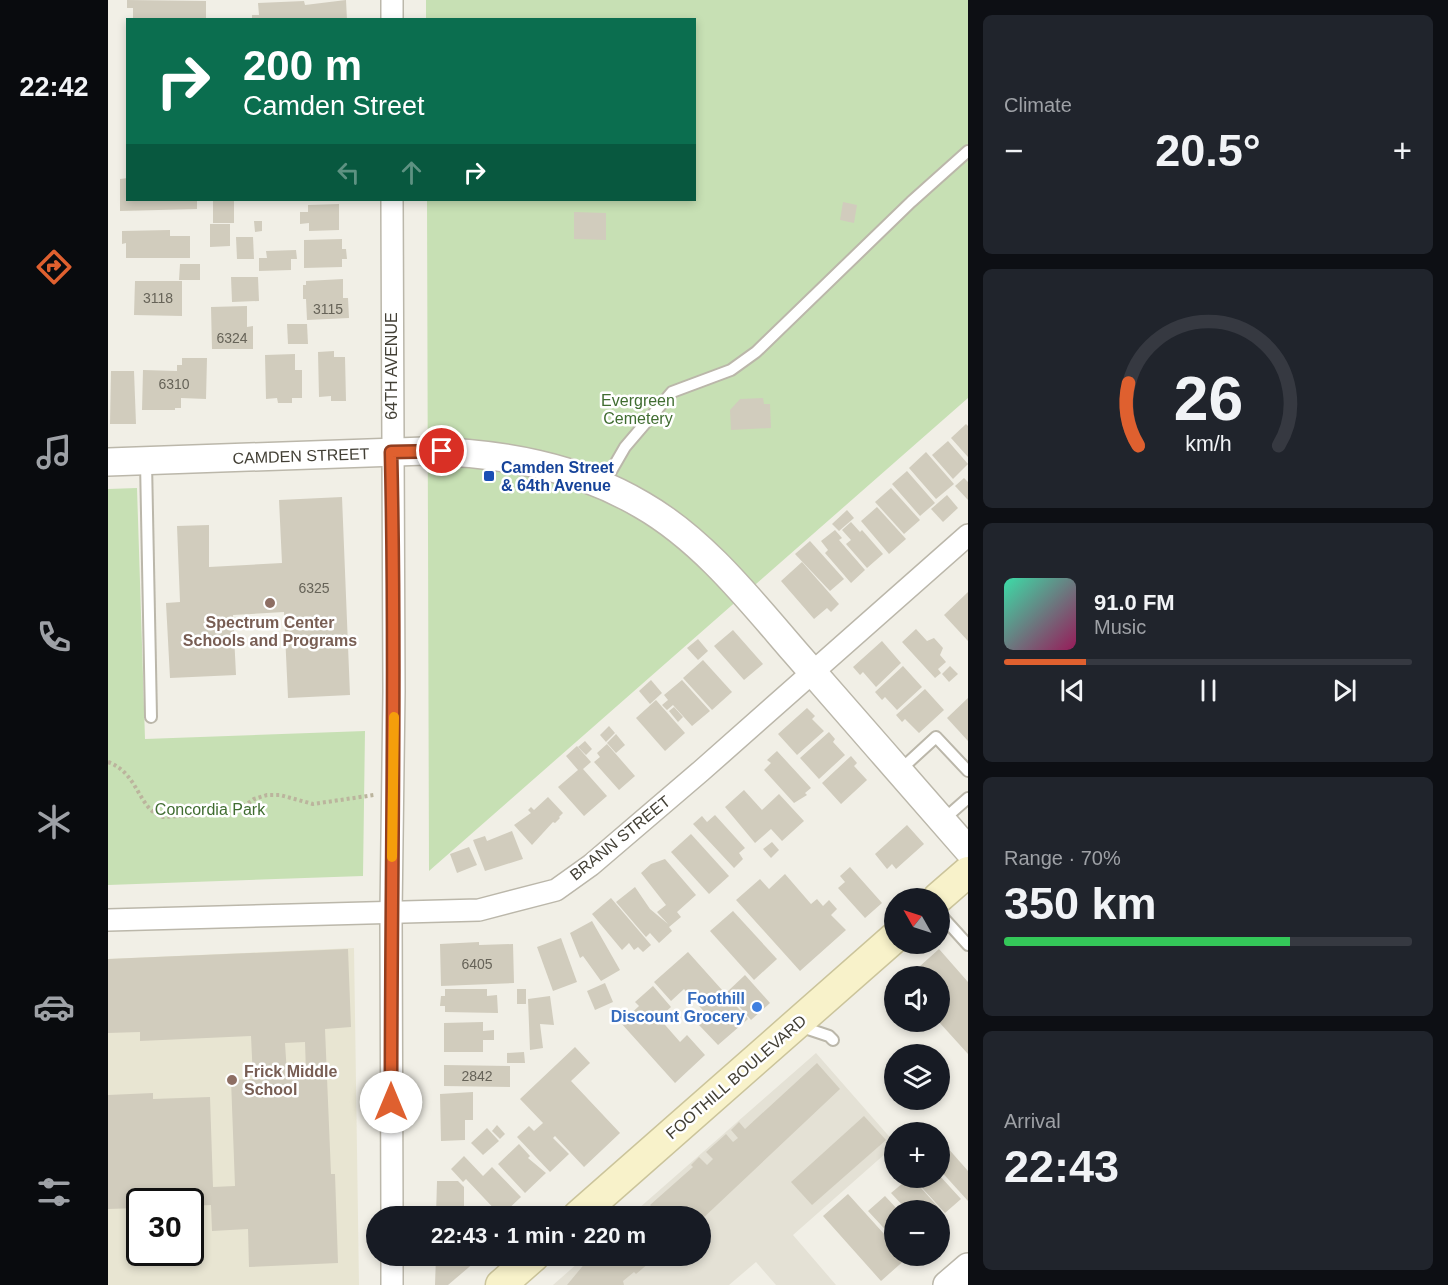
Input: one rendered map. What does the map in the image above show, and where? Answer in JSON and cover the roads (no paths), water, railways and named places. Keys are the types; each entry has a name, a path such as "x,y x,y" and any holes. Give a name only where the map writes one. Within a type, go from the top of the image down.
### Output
{"main road":[{"path":"950,888 968,872"},
{"name":"FOOTHILL BOULEVARD","path":"589,1206 884,947"},
{"path":"501,1285 523,1266"}],"street":[{"path":"392,0 392,18"},
{"name":"64TH AVENUE","path":"392,201 391,452 394,691 391,913 392,1206"},
{"name":"CAMDEN STREET","path":"108,462 391,452 470,452 514,458 558,469 603,485 645,506 692,542 737,585 968,850"},
{"name":"BRANN STREET","path":"108,920 479,910 556,890 591,865 701,771 968,535"},
{"path":"392,1266 392,1285"},
{"path":"947,1285 968,1267"}],"lane":[{"path":"603,485 625,447 672,392 731,370 756,352 911,202 968,151"},
{"path":"146,462 151,717"},
{"path":"899,771 936,737 964,758 968,771"},
{"path":"943,821 968,798"},
{"path":"950,925 968,945"},
{"path":"796,1024 829,1036 833,1040"}],"place":[{"name":"Camden Street & 64th Avenue","path":"489,476"},
{"name":"Spectrum Center Schools and Programs","path":"270,603"},
{"name":"Foothill Discount Grocery","path":"757,1007"},
{"name":"Frick Middle School","path":"232,1080"}],"park label":[{"name":"Evergreen Cemetery","path":"638,409"},
{"name":"Concordia Park","path":"210,809"}]}
